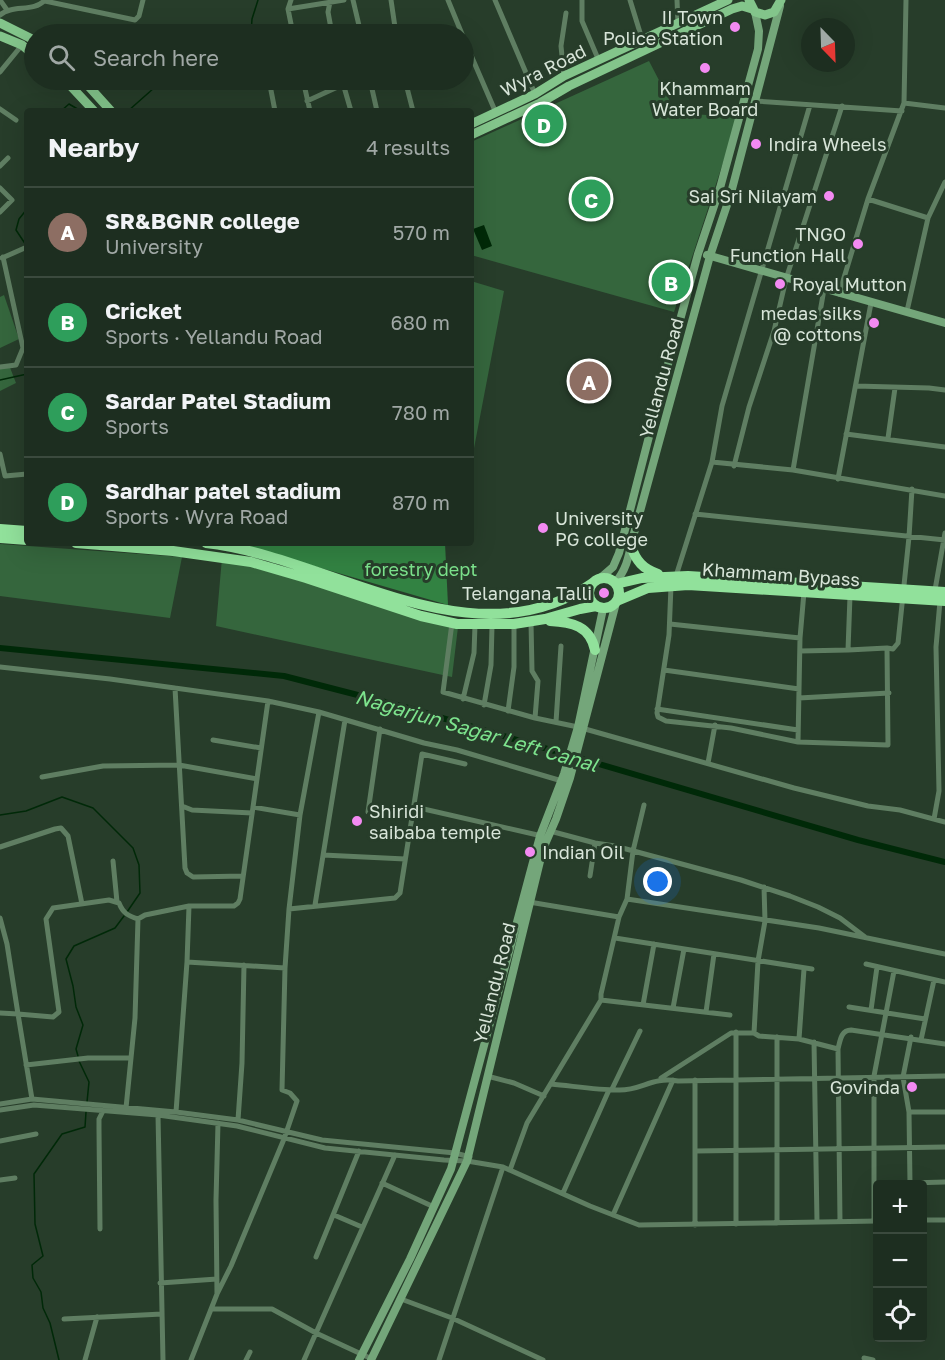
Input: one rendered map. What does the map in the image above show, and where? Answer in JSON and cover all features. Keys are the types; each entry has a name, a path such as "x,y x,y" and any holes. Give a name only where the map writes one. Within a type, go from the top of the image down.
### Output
{"highway":[{"path":"0,529 24,531"},
{"path":"0,538 24,540"},
{"path":"113,546 174,551 251,562 421,616 452,623 492,626 559,621 576,624 587,632 595,650"},
{"path":"225,546 280,559 400,599 458,612 497,614 541,608 569,598 596,581 607,579 616,584 619,592 617,602 610,607 531,622"},
{"path":"631,546 644,568 673,579"},
{"name":"Khammam Bypass","path":"616,584 642,578 673,579 941,597"},
{"name":"Khammam Bypass","path":"617,602 673,579 850,596 903,594"},
{"path":"596,581 589,595 600,608"}],"main road":[{"name":"Wyra Road","path":"474,123 534,94 564,76 728,0"},
{"name":"Wyra Road","path":"474,134 540,103 568,86 732,9 742,6 752,7 765,15 774,12 781,2"},
{"name":"Yellandu Road","path":"616,584 624,573 710,256 731,193 781,2"},
{"name":"Yellandu Road","path":"596,581 613,567 619,553 698,254 720,188 758,49 759,31 752,7"},
{"path":"0,23 24,35"},
{"path":"0,36 22,45"},
{"path":"74,90 91,108"},
{"path":"92,90 108,108"},
{"path":"698,254 945,323"},
{"name":"Yellandu Road","path":"361,1357 434,1207 454,1157 546,835 578,738 617,602"},
{"name":"Yellandu Road","path":"581,728 600,608"},
{"name":"Yellandu Road","path":"372,1359 470,1159 487,1076 546,835"}],"street":[{"path":"0,0 7,10"},
{"path":"0,15 7,10 31,8 45,1 135,20 139,16 143,0"},
{"path":"291,0 288,9 291,24"},
{"path":"288,9 344,0"},
{"path":"353,0 359,24"},
{"path":"391,0 395,24"},
{"path":"448,0 458,24"},
{"path":"495,0 534,94"},
{"path":"582,0 582,21 599,60"},
{"path":"630,0 642,39"},
{"path":"677,0 678,24"},
{"path":"839,294 868,199 904,103 906,0"},
{"path":"330,2 328,12 330,24"},
{"path":"564,76 561,46 566,13"},
{"path":"0,72 22,45"},
{"path":"474,62 496,113"},
{"path":"271,90 274,108"},
{"path":"305,90 308,108"},
{"path":"307,101 328,90"},
{"path":"345,90 350,108"},
{"path":"372,90 376,108"},
{"path":"408,90 412,108"},
{"path":"755,101 902,111"},
{"path":"904,103 945,108"},
{"path":"810,105 722,406 712,462 673,579 670,624 657,713 661,719 714,726 798,742 888,745 887,648"},
{"path":"735,466 749,407 774,331 786,279 842,106"},
{"path":"0,109 16,120"},
{"path":"0,166 8,158"},
{"path":"907,311 928,218 945,182"},
{"path":"0,188 12,200 0,212"},
{"path":"868,199 928,218"},
{"path":"0,367 16,365 23,348 2,258 24,248"},
{"path":"793,470 824,289"},
{"path":"838,478 871,303"},
{"path":"855,386 945,390"},
{"path":"888,438 895,388"},
{"path":"846,434 945,447"},
{"path":"0,454 5,476 24,474"},
{"path":"712,462 793,470 945,496"},
{"path":"800,651 893,649 898,643 912,489"},
{"path":"695,514 945,540"},
{"path":"934,819 939,791 936,647 945,533"},
{"path":"798,742 800,638 804,592"},
{"path":"848,650 850,596"},
{"path":"531,622 531,671 538,681 536,718"},
{"path":"452,623 443,692 484,705 581,728 857,803 900,810 945,822"},
{"path":"508,711 514,667 514,624"},
{"path":"670,624 800,638"},
{"path":"463,699 474,653 475,625"},
{"path":"484,705 492,665 492,626"},
{"path":"555,722 561,646"},
{"path":"0,667 268,701 319,712 424,743 565,778"},
{"path":"664,670 799,689"},
{"path":"175,688 185,868 187,873 193,877 243,876"},
{"path":"799,698 889,693"},
{"path":"113,861 117,902 128,916 138,919 145,915 189,906 234,906 238,903 268,701"},
{"path":"657,709 798,730"},
{"path":"191,1360 284,1139 297,1101 290,1093 282,1090 285,968 300,815 319,712"},
{"path":"708,763 716,718"},
{"path":"315,905 345,720"},
{"path":"380,729 368,812 413,815"},
{"path":"213,740 261,748"},
{"path":"289,909 395,898 400,893 424,743"},
{"path":"422,754 465,764"},
{"path":"42,777 103,766 179,765 257,779"},
{"path":"510,1170 527,1123 601,1000 619,917 627,899 633,851 644,804"},
{"path":"182,806 192,810 252,810 300,815"},
{"path":"415,807 633,851 764,887 818,907 840,918 865,937"},
{"path":"0,847 61,828 68,836 82,904"},
{"path":"590,876 596,843"},
{"path":"323,855 405,859"},
{"path":"754,1033 758,961 765,921 764,887"},
{"path":"627,899 865,937 945,954"},
{"path":"0,1013 52,1017 59,1012 46,919 53,908 109,900 117,902"},
{"path":"529,902 619,917"},
{"path":"176,1112 189,906"},
{"path":"0,918 7,944 32,1099"},
{"path":"126,1108 135,1018 138,919"},
{"path":"615,938 812,969"},
{"path":"643,1005 654,944"},
{"path":"673,1008 684,949"},
{"path":"706,1012 714,954"},
{"path":"187,962 285,968"},
{"path":"866,964 945,982"},
{"path":"238,1120 242,1064 244,965"},
{"path":"871,1010 877,967"},
{"path":"799,1038 804,969"},
{"path":"875,1180 874,1076 894,971"},
{"path":"921,1040 934,980"},
{"path":"601,1000 730,1015"},
{"path":"849,1007 925,1019"},
{"path":"840,1222 838,1049 842,1035 848,1030 911,1037 945,1044"},
{"path":"563,1193 610,1089 640,1031"},
{"path":"551,1084 610,1089 634,1088 660,1079 730,1033 736,1032 754,1033 759,1036 799,1038 838,1049"},
{"path":"736,1032 736,1224"},
{"path":"777,1037 775,1079 777,1223"},
{"path":"910,1180 909,1112 903,1077 911,1037"},
{"path":"814,1042 817,1222"},
{"path":"26,1065 88,1058 131,1058"},
{"path":"487,1076 513,1083 544,1096"},
{"path":"660,1079 945,1076"},
{"path":"613,1215 673,1080"},
{"path":"695,1080 695,1225"},
{"path":"0,1104 32,1099 218,1123 325,1148 395,1155 454,1157"},
{"path":"0,1110 34,1105 83,1106"},
{"path":"100,1109 126,1108 238,1120 322,1140 470,1159 503,1167 639,1225 873,1221"},
{"path":"100,1109 100,1229"},
{"path":"909,1112 945,1112"},
{"path":"158,1115 163,1360"},
{"path":"217,1294 218,1123"},
{"path":"0,1141 36,1134"},
{"path":"696,1151 945,1147"},
{"path":"316,1257 359,1151"},
{"path":"304,1360 395,1155"},
{"path":"439,1360 503,1167"},
{"path":"0,1180 15,1178"},
{"path":"927,1183 945,1182"},
{"path":"382,1183 434,1207"},
{"path":"334,1215 363,1227"},
{"path":"927,1220 945,1220"},
{"path":"160,1282 217,1279"},
{"path":"401,1299 452,1318 543,1360"},
{"path":"212,1309 272,1309 361,1357 372,1359"},
{"path":"64,1319 162,1314"},
{"path":"85,1360 97,1317"},
{"path":"246,1360 250,1352"},
{"path":"864,1358 873,1360"}],"shaded area":[{"path":"649,61 676,113 738,117 674,312 474,256 474,141"},
{"path":"484,225 492,246 482,250 474,229"},
{"path":"474,282 504,291 474,448"},
{"path":"4,295 19,339 0,348 0,297"},
{"path":"9,365 16,383 0,391 0,367"},
{"path":"0,544 182,557 170,618 0,596"},
{"path":"222,558 458,627 452,677 216,626"}],"green space":[{"name":"forestry dept","path":"246,546 445,546 448,605"}],"waterway":[{"path":"252,24 258,0"},
{"path":"131,108 152,90"},
{"path":"64,108 69,104 76,108"},
{"path":"24,213 19,219 16,230 24,242"},
{"path":"0,380 24,375"},
{"name":"Nagarjun Sagar Left Canal","path":"0,648 284,676 408,708 858,840 945,862"},
{"path":"0,815 26,811 62,797 93,808 133,848 139,865 140,893 127,912"},
{"path":"78,1056 76,1049 83,1025 76,1007 66,959 74,946 115,928 124,916"},
{"path":"79,1061 89,1082 87,1102"},
{"path":"59,1360 50,1323 43,1308 41,1292 33,1278 32,1265 43,1256 35,1224 34,1174 62,1134 85,1127 86,1112"}],"place":[{"name":"II Town Police Station","path":"735,27"},
{"name":"Khammam Water Board","path":"705,68"},
{"name":"Sardhar patel stadium","path":"544,124"},
{"name":"Indira Wheels","path":"756,144"},
{"name":"Sai Sri Nilayam","path":"829,196"},
{"name":"Sardar Patel Stadium","path":"591,199"},
{"name":"TNGO Function Hall","path":"858,244"},
{"name":"Cricket","path":"671,282"},
{"name":"Royal Mutton","path":"780,284"},
{"name":"medas silks @ cottons","path":"874,323"},
{"name":"SR&BGNR college","path":"589,381"},
{"name":"University PG college","path":"543,528"},
{"name":"Telangana Talli","path":"604,593"},
{"name":"Shiridi saibaba temple","path":"357,821"},
{"name":"Indian Oil","path":"530,852"},
{"name":"Govinda","path":"912,1087"}]}
